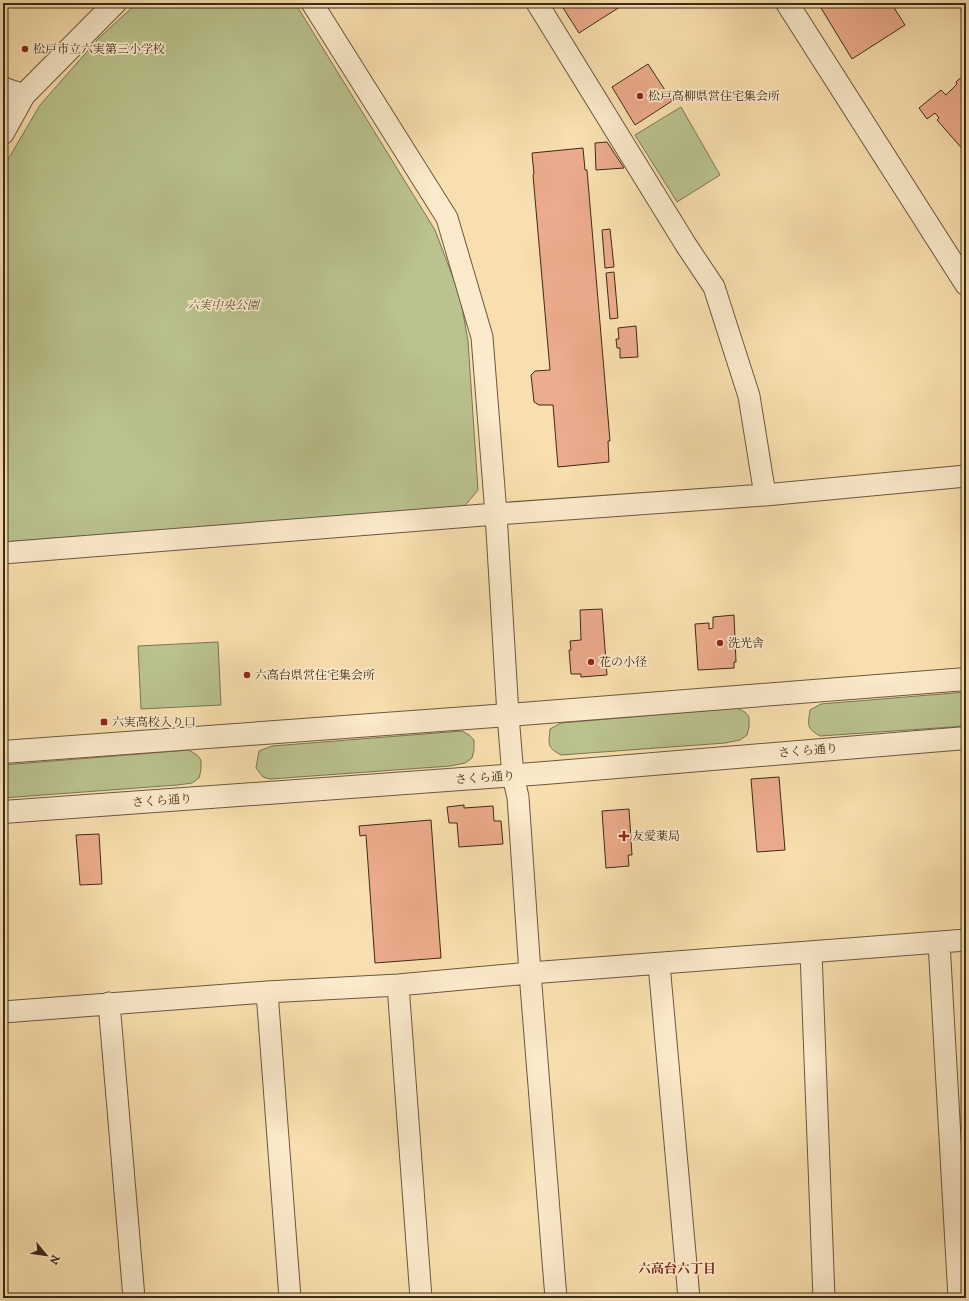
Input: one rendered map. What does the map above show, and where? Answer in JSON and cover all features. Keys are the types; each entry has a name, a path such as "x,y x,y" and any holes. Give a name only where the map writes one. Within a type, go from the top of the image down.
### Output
{"street":[{"path":"3,133 24,96 116,3"},
{"path":"312,3 447,218 482,337 496,514 508,715 513,776 518,797 530,973 556,1298"},
{"path":"537,3 686,245 714,287 749,396 766,495"},
{"path":"786,3 966,284"},
{"path":"3,88 24,96"},
{"path":"3,553 496,514 766,495 966,476"},
{"path":"3,752 966,680"},
{"name":"さくら通り","path":"3,812 513,776 966,738"},
{"path":"3,1012 267,992 398,985 530,973 966,940"},
{"path":"939,942 959,1298"},
{"path":"811,952 824,1298"},
{"path":"659,964 689,1298"},
{"path":"398,985 421,1298"},
{"path":"267,992 290,1298"},
{"path":"109,1004 134,1298"}],"green space":[{"name":"六実中央公園","path":"137,3 295,3 435,230 460,296 468,341 478,490 463,508 3,542 3,168 40,105 99,38"},
{"path":"681,107 720,175 677,202 635,135"},
{"path":"218,642 221,705 141,709 138,646"},
{"path":"966,692 966,726 820,736 812,731 809,726 810,710 821,704"},
{"path":"737,708 745,712 749,717 747,735 740,740 725,743 561,755 553,750 550,745 550,729 561,723"},
{"path":"462,731 474,740 472,758 465,763 450,766 270,779 263,777 256,768 259,751 272,746"},
{"path":"189,750 197,755 201,760 199,778 192,783 3,798 3,765"}],"building":[{"path":"560,3 626,3 579,33"},
{"path":"818,3 891,3 905,25 852,59"},
{"path":"648,64 672,101 635,125 612,87"},
{"path":"966,73 966,153 937,120 939,118 935,113 927,119 919,108 941,90 946,95 957,84 956,82"},
{"path":"607,142 624,168 596,170 595,143"},
{"path":"583,148 585,170 587,170 610,441 608,441 609,462 558,467 553,405 539,405 534,402 531,375 535,371 550,370 532,153"},
{"path":"610,229 614,267 605,268 602,230"},
{"path":"614,272 618,318 610,319 606,273"},
{"path":"636,326 638,357 620,358 620,348 617,348 616,339 619,339 618,328"},
{"path":"602,609 607,675 581,677 581,674 571,674 569,650 571,650 570,641 581,640 580,610"},
{"path":"734,615 736,662 734,662 734,668 698,670 695,624 709,623 709,629 713,628 713,617"},
{"path":"779,777 785,850 757,852 751,779"},
{"path":"464,805 464,808 493,806 494,821 501,821 503,844 459,847 457,823 449,823 447,807"},
{"path":"629,809 632,855 628,855 629,866 606,868 602,811"},
{"path":"431,820 441,958 375,963 366,835 360,836 359,826"},
{"path":"99,834 102,884 80,885 76,835"},
{"path":"3,848 6,881 3,882"}],"place":[{"name":"松戸市立六実第三小学校","path":"25,49"},
{"name":"松戸高柳県営住宅集会所","path":"640,96"},
{"name":"洗光舎","path":"720,643"},
{"name":"花の小径","path":"591,662"},
{"name":"六高台県営住宅集会所","path":"247,675"},
{"name":"六実高校入り口","path":"104,722"},
{"name":"友愛薬局","path":"624,836"}],"district":[{"name":"六高台六丁目","path":"677,1269"}]}
